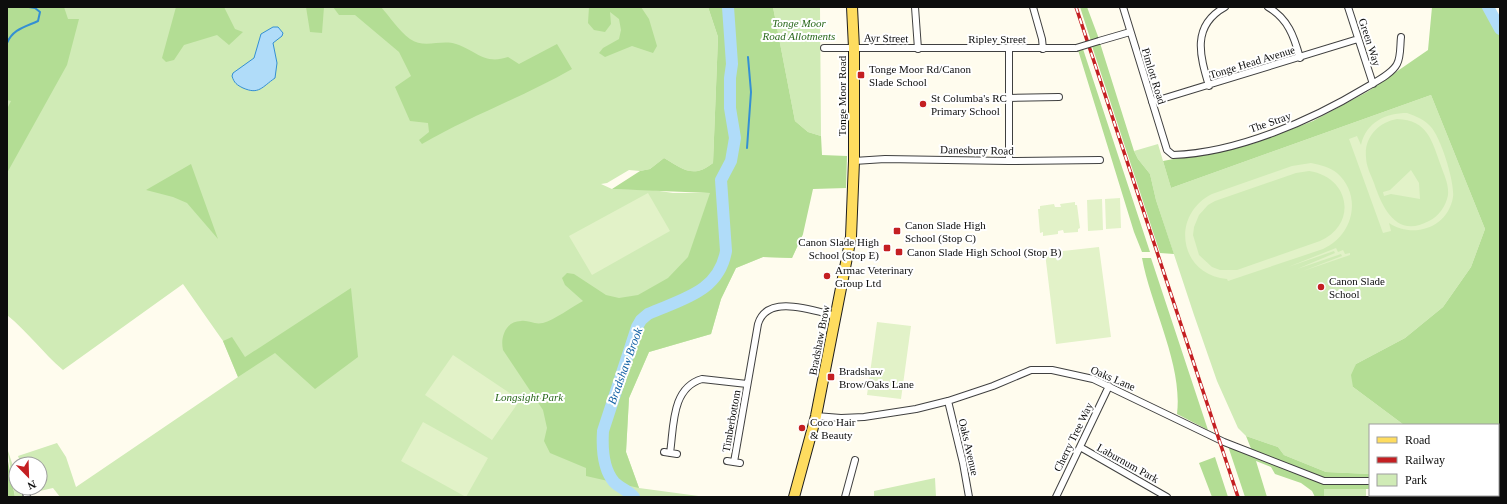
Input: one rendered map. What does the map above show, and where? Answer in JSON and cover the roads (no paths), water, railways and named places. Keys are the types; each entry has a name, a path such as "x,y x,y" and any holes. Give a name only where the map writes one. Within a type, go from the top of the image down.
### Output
{"main road":[{"name":"Tonge Moor Road","path":"852,7 854,48 854,161"},
{"name":"Bradshaw Brow","path":"794,497 816,416 851,237 854,161"}],"street":[{"path":"915,7 918,49"},
{"path":"1033,7 1042,39 1043,49"},
{"name":"Pimlott Road","path":"1123,7 1167,150"},
{"path":"1209,86 1203,65 1200,44 1202,32 1209,20 1225,7"},
{"path":"1268,7 1286,21 1294,37 1300,58"},
{"name":"Green Way","path":"1348,7 1373,84"},
{"name":"Ripley Street","path":"918,49 1076,48 1130,32"},
{"name":"The Stray","path":"1167,150 1173,155 1227,146 1276,132 1326,111 1373,84 1394,68 1397,64 1401,37"},
{"name":"Tonge Head Avenue","path":"1152,102 1209,86 1358,39"},
{"name":"Ayr Street","path":"824,48 918,49"},
{"path":"1009,49 1009,161"},
{"path":"1009,98 1059,97"},
{"name":"Danesbury Road","path":"854,161 885,159 1009,161 1100,160"},
{"name":"Timberbottom","path":"733,462 758,324 762,316 777,306 788,306 836,316"},
{"name":"Oaks Lane","path":"816,416 841,418 864,417 948,401 993,386 1035,368 1084,376 1109,386 1224,442 1324,481 1369,481"},
{"name":"Timberbottom","path":"670,453 679,398 685,388 695,381 702,379 747,384"},
{"name":"Cherry Tree Way","path":"1056,497 1109,386"},
{"name":"Oaks Avenue","path":"948,401 963,463 969,497"},
{"name":"Laburnum Park","path":"1080,447 1167,497"},
{"path":"845,497 855,460"}],"water":[{"path":"273,27 278,27 283,33 282,36 273,43 277,63 275,78 260,89 253,91 237,85 232,76 233,73 254,58 261,34"}],"waterway":[{"path":"7,43 16,31 38,21 40,12 35,8 29,7"},
{"name":"Bradshaw Brook","path":"634,497 616,484 610,477 604,458 603,431 637,327 641,320 648,314 686,298 707,285 716,276 722,265 726,251 721,180 731,161 735,138 730,108 730,78 732,64 728,7"},
{"path":"1488,7 1500,29"},
{"path":"747,148 751,92 748,57"}],"railway":[{"path":"1076,7 1238,497"}],"place":[{"name":"Tonge Moor Rd/Canon Slade School","path":"861,75"},
{"name":"St Columba's RC Primary School","path":"923,104"},
{"name":"Canon Slade High School (Stop C)","path":"897,231"},
{"name":"Canon Slade High School (Stop E)","path":"887,248"},
{"name":"Canon Slade High School (Stop B)","path":"899,252"},
{"name":"Armac Veterinary Group Ltd","path":"827,276"},
{"name":"Canon Slade School","path":"1321,287"},
{"name":"Bradshaw Brow/Oaks Lane","path":"831,377"},
{"name":"Coco Hair & Beauty","path":"802,428"}],"park label":[{"name":"Tonge Moor Road Allotments","path":"799,29"},
{"name":"Longsight Park","path":"529,397"}]}
